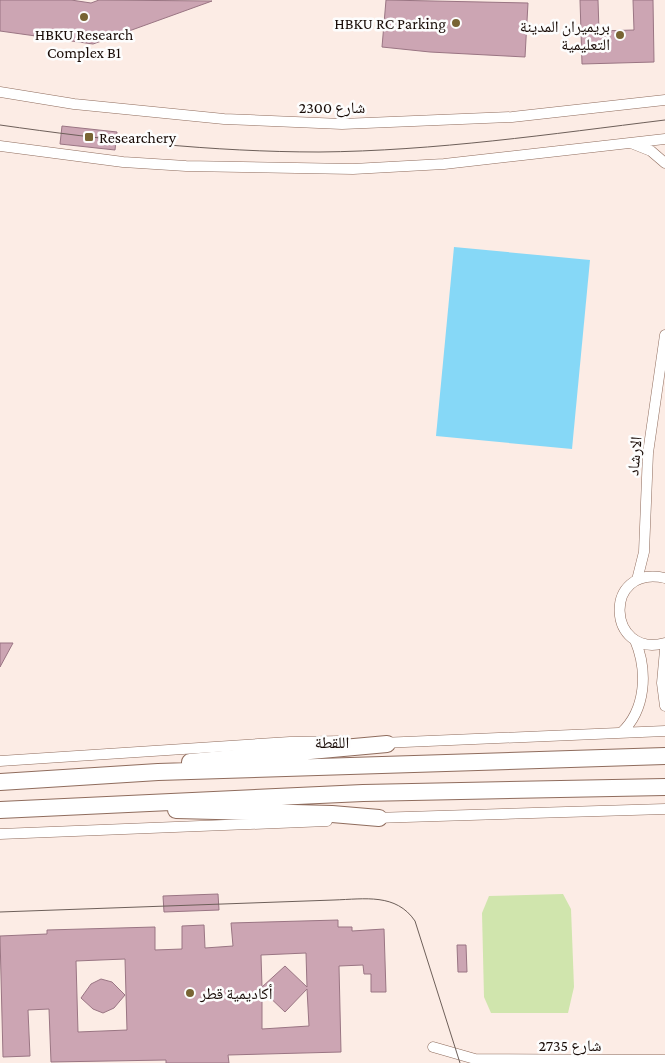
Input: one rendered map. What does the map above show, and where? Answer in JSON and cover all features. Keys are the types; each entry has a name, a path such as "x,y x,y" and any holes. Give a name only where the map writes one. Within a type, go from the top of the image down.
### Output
{"main road":[{"path":"158,772 204,760 387,744"},
{"name":"اللقطة","path":"0,782 158,772 665,756"},
{"path":"0,810 363,793 665,787"},
{"path":"71,806 332,814 379,818"}],"street":[{"name":"شارع 2300","path":"0,92 74,104 224,119 342,124 512,117 665,100"},
{"path":"0,146 79,158 132,163 186,166 353,169 444,164 665,139"},
{"path":"626,142 650,151 665,163"},
{"name":"الارشاد","path":"636,580 644,552 648,453 665,335"},
{"path":"665,578 646,576 636,580 622,594 618,614 624,629 635,640 650,645 665,643"},
{"path":"620,733 634,719 641,701 642,664 635,640"},
{"path":"665,650 662,683 665,706"},
{"name":"اللقطة","path":"0,761 290,742 337,741 387,744 665,731"},
{"path":"0,834 379,818 665,809"},
{"name":"شارع 2735","path":"433,1047 475,1059 665,1060"},
{"name":"شارع 2735","path":"462,1063 475,1059"}],"green space":[{"path":"563,894 571,909 574,987 568,1013 491,1013 484,997 482,913 489,896"}],"water":[{"path":"454,247 590,260 572,449 436,436"}],"building":[{"name":"HBKU Research Complex B1","path":"0,0 71,0 91,3 99,0 212,1 93,44 0,31"},
{"name":"HBKU RC Parking","path":"386,0 528,3 525,57 430,52 382,47"},
{"path":"580,0 598,0 599,31 634,30 633,0 653,0 654,62 582,64"},
{"path":"62,126 117,132 115,150 60,144"},
{"path":"0,643 13,643 0,667"},
{"path":"218,894 219,910 164,912 163,896"},
{"name":"أكاديمية قطر","path":"338,920 338,927 352,927 352,931 384,929 386,992 371,992 371,974 364,974 363,965 339,966 341,1052 228,1055 229,1063 166,1063 166,1060 51,1062 49,1009 28,1010 30,1056 3,1057 0,936 47,934 47,930 155,927 155,950 182,949 182,926 204,925 205,948 233,946 231,923","holes":["306,953 307,987 285,966 262,987 261,955","125,959 127,1030 78,1032 76,961","307,989 309,1026 262,1029 262,990 285,1012"]},
{"path":"457,945 466,945 467,972 458,972"},
{"path":"101,979 112,982 125,995 114,1008 103,1013 93,1009 81,998 91,984"}],"tram line":[{"path":"0,125 79,136 159,144 239,150 319,152 406,149 536,136 665,120"},
{"path":"0,912 357,899 389,902 399,906 415,921 460,1063"}],"place":[{"name":"HBKU Research Complex B1","path":"84,17"},
{"name":"HBKU RC Parking","path":"456,23"},
{"name":"بريميران المدينة التعليمية","path":"620,35"},
{"name":"Researchery","path":"89,137"},
{"name":"أكاديمية قطر","path":"190,993"}]}
